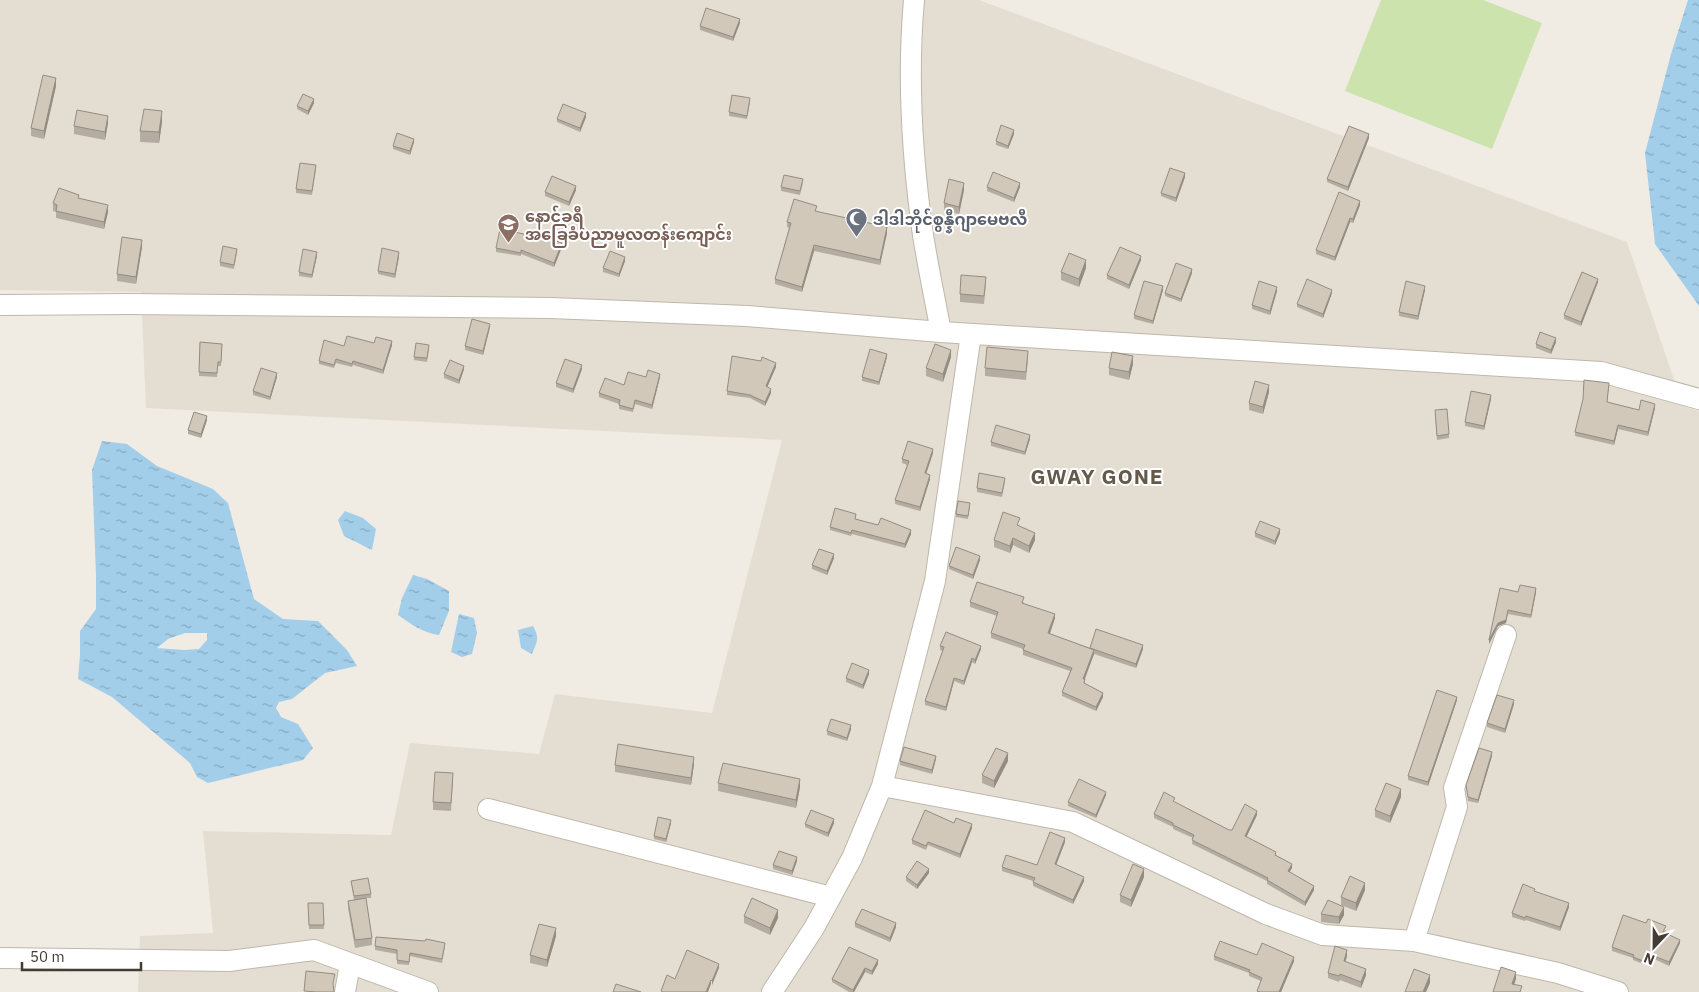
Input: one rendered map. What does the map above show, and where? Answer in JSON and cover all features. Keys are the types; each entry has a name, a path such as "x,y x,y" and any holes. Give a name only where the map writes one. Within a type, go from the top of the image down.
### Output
{"street":[{"path":"914,0 910,44 912,138 923,235 941,332"},
{"path":"0,305 138,304 551,308 747,316 971,334 1601,372 1699,399"},
{"path":"772,992 814,928 852,858 882,786 935,582 971,334"},
{"path":"1414,941 1457,807 1454,788 1506,635"},
{"path":"882,786 1072,822 1266,914 1323,935 1414,941 1558,973 1618,992"},
{"path":"488,809 831,897"},
{"path":"0,958 229,961 314,950 428,992"},
{"path":"345,992 350,964"}],"shaded area":[{"path":"0,0 979,0 1627,242 1683,406 1699,411 1699,992 138,992 140,936 213,933 203,831 391,835 410,743 539,754 555,694 712,713 782,440 146,408 141,292 0,290"}],"green space":[{"path":"1381,0 1483,0 1542,23 1492,149 1345,91"}],"water":[{"path":"1688,0 1699,0 1699,306 1655,244 1645,153 1671,54"},
{"path":"102,441 127,444 157,466 213,489 228,503 254,599 283,619 318,621 347,650 357,666 325,673 292,699 279,702 276,708 281,717 298,724 313,748 303,760 208,783 197,777 190,763 112,697 78,679 80,631 96,609 92,470","holes":["185,633 207,633 207,640 199,649 157,648 168,639"]},
{"path":"345,511 363,518 376,529 372,550 344,536 338,520"},
{"path":"413,575 427,579 449,591 449,611 439,635 422,630 398,615 402,598"},
{"path":"459,614 474,618 477,633 472,654 462,657 451,652"},
{"path":"533,626 537,640 532,654 521,648 518,630"}],"building":[{"path":"706,8 740,19 733,37 700,26"},
{"path":"43,75 56,78 44,131 31,128"},
{"path":"303,94 314,99 308,111 297,106"},
{"path":"732,95 750,98 747,116 729,112"},
{"path":"563,104 586,113 580,128 557,119"},
{"path":"144,109 162,111 159,132 140,131"},
{"path":"77,110 108,116 105,132 74,126"},
{"path":"1001,125 1014,130 1008,146 996,141"},
{"path":"1349,126 1369,134 1348,187 1327,179"},
{"path":"397,133 414,139 410,151 393,146"},
{"path":"300,163 316,165 312,191 296,189"},
{"path":"1170,168 1185,173 1176,198 1161,193"},
{"path":"993,172 1020,183 1014,198 987,187"},
{"path":"784,175 803,179 800,191 781,187"},
{"path":"552,176 576,186 569,202 545,192"},
{"path":"949,179 964,183 959,207 944,203"},
{"path":"59,188 79,195 78,198 108,205 104,222 56,211 57,205 53,203"},
{"path":"1339,192 1360,201 1353,219 1350,218 1335,257 1316,250"},
{"path":"794,199 817,206 815,211 887,227 880,260 814,245 802,287 775,279 791,223 787,222"},
{"path":"500,229 538,237 539,235 562,243 554,263 521,250 521,253 496,248"},
{"path":"122,237 142,240 136,277 117,274"},
{"path":"223,246 237,249 234,265 220,262"},
{"path":"1120,247 1141,256 1129,285 1107,275"},
{"path":"382,248 399,252 395,274 378,271"},
{"path":"303,249 317,252 312,275 299,272"},
{"path":"610,251 625,257 619,274 603,268"},
{"path":"1069,253 1086,260 1079,279 1061,272"},
{"path":"1176,263 1192,269 1181,299 1165,293"},
{"path":"1582,272 1598,279 1581,322 1564,315"},
{"path":"961,275 986,277 984,296 960,294"},
{"path":"1307,279 1332,290 1323,314 1297,304"},
{"path":"1144,281 1163,286 1153,321 1134,315"},
{"path":"1259,281 1277,287 1270,311 1252,305"},
{"path":"1406,281 1425,286 1418,316 1399,312"},
{"path":"472,319 490,324 483,351 465,346"},
{"path":"1540,332 1556,338 1551,350 1536,344"},
{"path":"347,336 374,343 376,337 392,341 383,370 353,361 352,364 336,359 334,365 319,361 324,340 344,346"},
{"path":"200,342 222,344 221,362 218,362 217,373 199,372"},
{"path":"416,343 429,345 427,358 414,357"},
{"path":"935,344 951,350 943,374 926,368"},
{"path":"987,347 1028,351 1026,372 985,368"},
{"path":"870,349 887,354 879,382 862,377"},
{"path":"1112,352 1133,356 1129,372 1109,368"},
{"path":"732,356 761,361 762,357 776,363 766,386 771,389 765,402 750,395 727,391"},
{"path":"565,359 582,365 573,389 556,383"},
{"path":"450,360 464,366 459,380 444,374"},
{"path":"261,368 277,373 270,397 253,391"},
{"path":"648,370 660,374 652,405 635,400 633,409 619,405 620,400 599,393 605,378 624,385 628,372 646,377"},
{"path":"1584,380 1609,383 1607,402 1639,410 1641,400 1655,404 1648,432 1618,425 1614,441 1575,432 1583,399"},
{"path":"1255,381 1269,385 1263,407 1249,403"},
{"path":"1471,391 1491,395 1484,426 1465,422"},
{"path":"1447,409 1449,434 1437,436 1435,410"},
{"path":"194,412 207,416 201,434 188,430"},
{"path":"996,425 1030,435 1025,452 991,442"},
{"path":"908,441 933,449 925,473 930,475 920,507 895,500 909,461 902,459"},
{"path":"979,473 1005,478 1002,493 977,488"},
{"path":"958,501 970,503 968,516 956,514"},
{"path":"835,508 856,514 855,519 878,525 881,518 911,530 905,544 852,530 851,533 830,527"},
{"path":"1003,512 1020,518 1017,525 1035,533 1029,546 1013,538 1010,546 994,540"},
{"path":"1260,521 1280,529 1275,541 1255,533"},
{"path":"956,547 980,556 973,575 949,566"},
{"path":"819,549 834,554 827,571 812,565"},
{"path":"977,582 1024,597 1022,603 1055,614 1048,633 1094,650 1083,679 1085,679 1084,683 1103,693 1096,707 1062,692 1072,668 1023,650 1025,645 991,633 998,612 970,602"},
{"path":"1520,585 1536,588 1531,615 1508,610 1506,620 1498,623 1489,640 1500,588 1518,592"},
{"path":"1096,629 1143,645 1136,664 1090,648"},
{"path":"946,632 981,646 975,660 972,658 964,681 954,678 946,707 925,701 944,647 940,646"},
{"path":"852,663 869,670 863,685 846,678"},
{"path":"1437,690 1457,697 1428,782 1408,776"},
{"path":"1497,695 1514,700 1505,729 1487,723"},
{"path":"831,719 851,725 847,738 827,731"},
{"path":"618,744 694,757 691,778 615,765"},
{"path":"904,747 936,756 932,770 900,761"},
{"path":"996,748 1008,753 994,781 982,775"},
{"path":"1479,748 1492,752 1478,800 1468,797 1466,785"},
{"path":"723,763 800,779 796,800 718,783"},
{"path":"435,772 453,773 451,803 433,802"},
{"path":"1079,779 1106,792 1096,815 1068,802"},
{"path":"1386,783 1401,789 1390,816 1375,810"},
{"path":"1164,792 1175,798 1173,801 1229,830 1232,830 1245,804 1257,811 1245,836 1276,852 1275,855 1292,864 1288,871 1314,886 1305,902 1267,880 1268,878 1192,840 1194,835 1154,814"},
{"path":"811,810 834,819 828,833 805,824"},
{"path":"925,810 954,823 956,818 972,824 960,854 928,842 926,846 912,840"},
{"path":"658,817 671,820 666,839 654,836"},
{"path":"1050,832 1065,838 1055,864 1084,877 1073,900 1033,882 1035,878 1002,867 1006,855 1037,865"},
{"path":"779,851 797,857 792,871 773,865"},
{"path":"917,861 929,869 917,885 906,877"},
{"path":"1133,864 1144,869 1131,900 1120,895"},
{"path":"1350,876 1365,883 1356,903 1341,897"},
{"path":"368,878 371,894 354,896 351,881"},
{"path":"1523,884 1535,889 1534,891 1569,903 1560,927 1512,913"},
{"path":"366,898 372,938 355,940 348,901"},
{"path":"752,898 778,910 770,928 744,916"},
{"path":"1328,900 1344,907 1339,917 1321,914"},
{"path":"308,903 323,903 324,925 309,925"},
{"path":"862,909 896,923 890,938 855,923"},
{"path":"1623,915 1646,923 1648,919 1666,926 1663,932 1680,940 1669,962 1654,956 1651,964 1612,947"},
{"path":"539,924 556,928 547,960 530,955"},
{"path":"376,937 425,941 426,939 445,943 442,959 410,953 409,962 397,960 397,950 375,946"},
{"path":"1220,941 1257,955 1262,943 1294,957 1279,992 1257,991 1262,978 1249,972 1250,970 1214,956"},
{"path":"1335,946 1347,950 1344,961 1366,969 1361,982 1340,974 1339,976 1328,973"},
{"path":"849,947 878,960 872,971 865,968 853,990 832,979"},
{"path":"687,950 719,964 706,992 661,991 667,975 675,979"},
{"path":"1501,967 1516,972 1512,984 1522,986 1520,992 1493,992"},
{"path":"1414,969 1430,975 1423,992 1405,992"},
{"path":"306,971 335,974 334,992 304,991"},
{"path":"616,984 641,992 613,992"}],"place":[{"name":"ဒါဒါဘိုင်စွန္နီဂျာမေဗလီ","path":"857,238"},
{"name":"နောင်ခရီ အခြေခံပညာမူလတန်းကျောင်း","path":"509,244"}],"district":[{"name":"GWAY GONE","path":"1097,477"}]}
